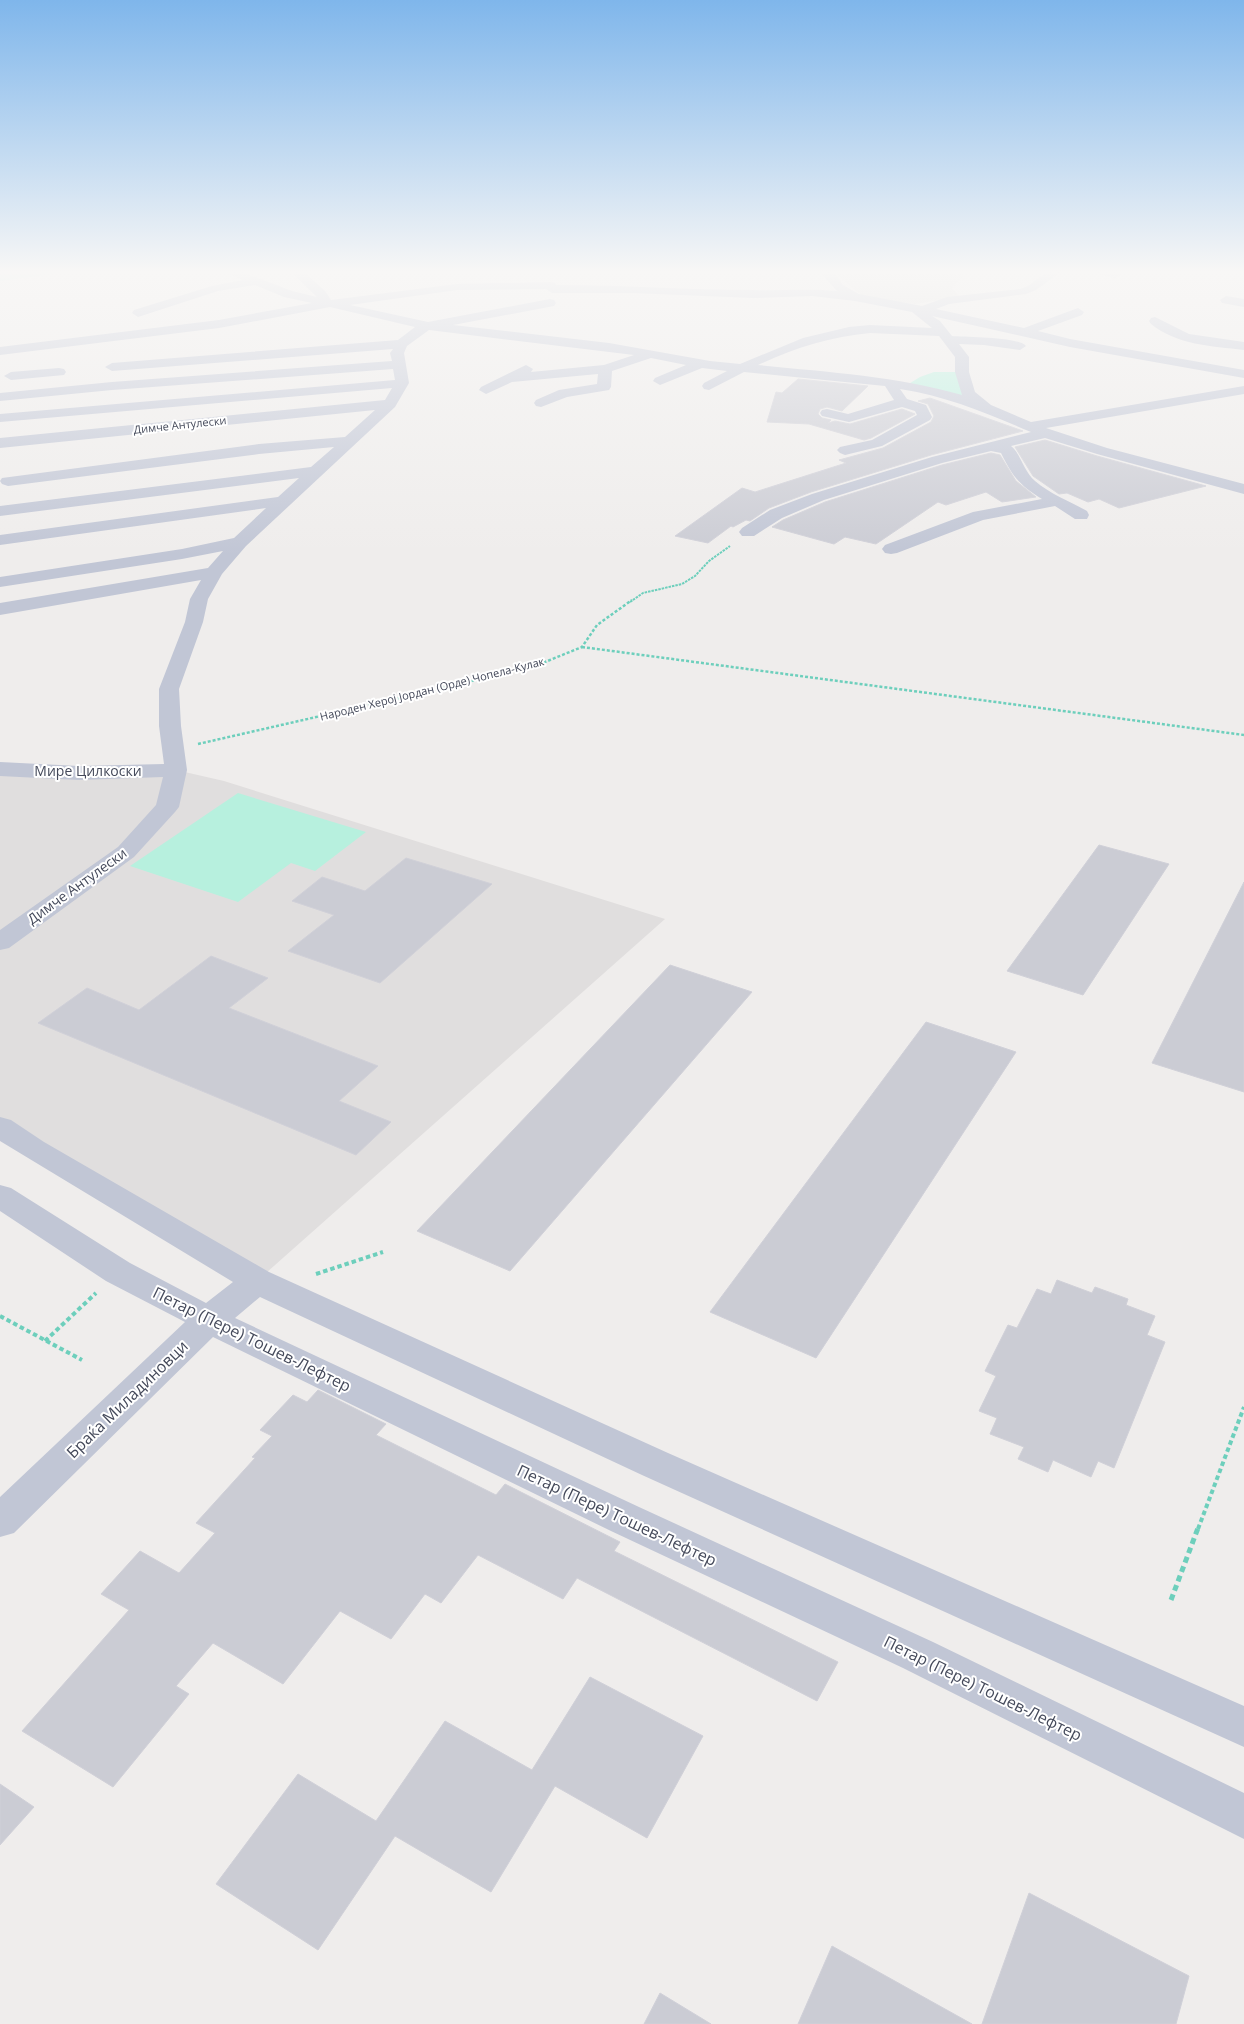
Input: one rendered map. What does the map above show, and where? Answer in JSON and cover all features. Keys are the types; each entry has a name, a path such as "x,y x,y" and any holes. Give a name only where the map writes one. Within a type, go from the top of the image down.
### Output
{"street":[{"path":"96,369 139,365"},
{"path":"0,396 381,365"},
{"path":"400,365 402,383"},
{"path":"486,390 532,365"},
{"path":"510,378 605,369 616,365"},
{"path":"660,381 696,365"},
{"path":"711,365 890,382 946,393 1046,432 1102,451 1244,489"},
{"path":"709,386 746,365"},
{"path":"962,365 962,372 969,394 986,408"},
{"path":"1193,365 1244,374"},
{"path":"541,403 564,393 604,387 605,369"},
{"path":"11,376 68,371"},
{"path":"890,382 902,402"},
{"name":"Димче Антулески","path":"0,942 126,852 167,807 175,760 170,726 169,690 194,622 199,599 214,572 240,542 390,404 402,383"},
{"name":"Димче Антулески","path":"0,418 402,383"},
{"path":"1031,426 1244,390"},
{"path":"564,393 611,401"},
{"path":"827,413 849,418 902,402 921,408 925,417 877,443 845,450"},
{"name":"Димче Антулески","path":"0,443 390,404"},
{"path":"748,532 776,514 818,497 937,460 1046,432"},
{"path":"8,481 259,449 350,441"},
{"path":"993,447 1007,450 1018,471 1030,485 1081,515"},
{"path":"0,511 316,471"},
{"path":"0,540 283,501"},
{"path":"891,548 979,516 1057,502"},
{"path":"0,582 182,554 240,542"},
{"path":"0,609 214,572"},
{"name":"Мире Цилкоски","path":"0,769 79,773 175,760"},
{"path":"0,1127 33,1149 257,1281 654,1464 1244,1727"},
{"name":"Петар (Пере) Тошев-Лефтер","path":"0,1196 118,1272 209,1320 617,1515 918,1655 1244,1817"},
{"name":"Браќа Миладиновци","path":"0,1521 209,1320 257,1281"}],"path":[{"path":"748,532 709,562 695,576 682,584 643,593 615,611 597,625 582,647 1244,735"},
{"name":"Народен Херој Јордан (Орде) Чопела-Кулак","path":"175,760 546,662 582,647"},
{"path":"316,1274 383,1252"},
{"path":"45,1341 118,1272"},
{"path":"0,1316 82,1360"},
{"path":"1171,1600 1244,1407"}],"shaded area":[{"path":"0,769 176,770 224,781 665,919 257,1281 0,1127"}],"green space":[{"path":"934,372 962,372 969,394 986,408 907,385 920,377"},
{"path":"238,793 366,832 315,871 291,863 238,902 130,866"}],"building":[{"path":"798,379 868,386 842,411 827,407 820,409 818,414 822,418 831,420 828,423 835,421 850,424 902,409 915,414 864,440 809,424 767,422 776,392 782,393"},
{"path":"930,398 1023,431 931,455 811,492 769,508 750,521 746,520 733,527 731,526 708,543 675,536 742,488 755,492 846,463 839,460 883,448 931,422 934,416 928,404 918,401"},
{"path":"1045,440 1206,486 1119,508 1099,499 1088,502 1067,493 1059,494 1033,476 1015,447"},
{"path":"991,453 1000,455 1016,481 1036,497 1002,502 986,492 946,505 938,502 876,544 845,537 834,544 772,527 783,520 825,502 942,465"},
{"path":"1099,845 1169,864 1083,995 1007,971"},
{"path":"406,858 492,884 380,983 288,951 334,915 292,901 322,877 365,891"},
{"path":"1244,882 1244,1092 1152,1063"},
{"path":"211,956 268,978 229,1008 378,1066 339,1101 391,1122 356,1155 38,1023 87,988 139,1010"},
{"path":"670,965 752,992 510,1271 417,1231"},
{"path":"926,1022 1016,1052 816,1358 710,1312"},
{"path":"1057,1280 1092,1293 1095,1287 1128,1299 1126,1305 1155,1316 1147,1335 1165,1342 1114,1468 1098,1461 1091,1477 1053,1460 1048,1472 1018,1459 1024,1447 990,1434 997,1418 979,1411 996,1376 985,1371 1008,1325 1017,1328 1037,1289 1051,1294"},
{"path":"318,1390 386,1424 376,1435 496,1495 505,1484 620,1542 614,1551 838,1662 817,1701 577,1578 563,1599 478,1555 441,1603 425,1594 391,1639 340,1611 283,1684 213,1643 176,1686 189,1694 113,1787 22,1731 129,1610 101,1594 140,1551 179,1573 215,1533 196,1523 255,1458 252,1457 272,1436 260,1430 293,1395 307,1402"},
{"path":"590,1677 703,1736 647,1838 555,1786 491,1892 395,1836 318,1950 216,1884 298,1774 376,1821 445,1721 532,1770"},
{"path":"0,1784 34,1807 0,1845"},
{"path":"1029,1893 1189,1976 1176,2024 982,2024"},
{"path":"832,1946 972,2024 798,2024"},
{"path":"660,1993 711,2024 644,2024"}]}
